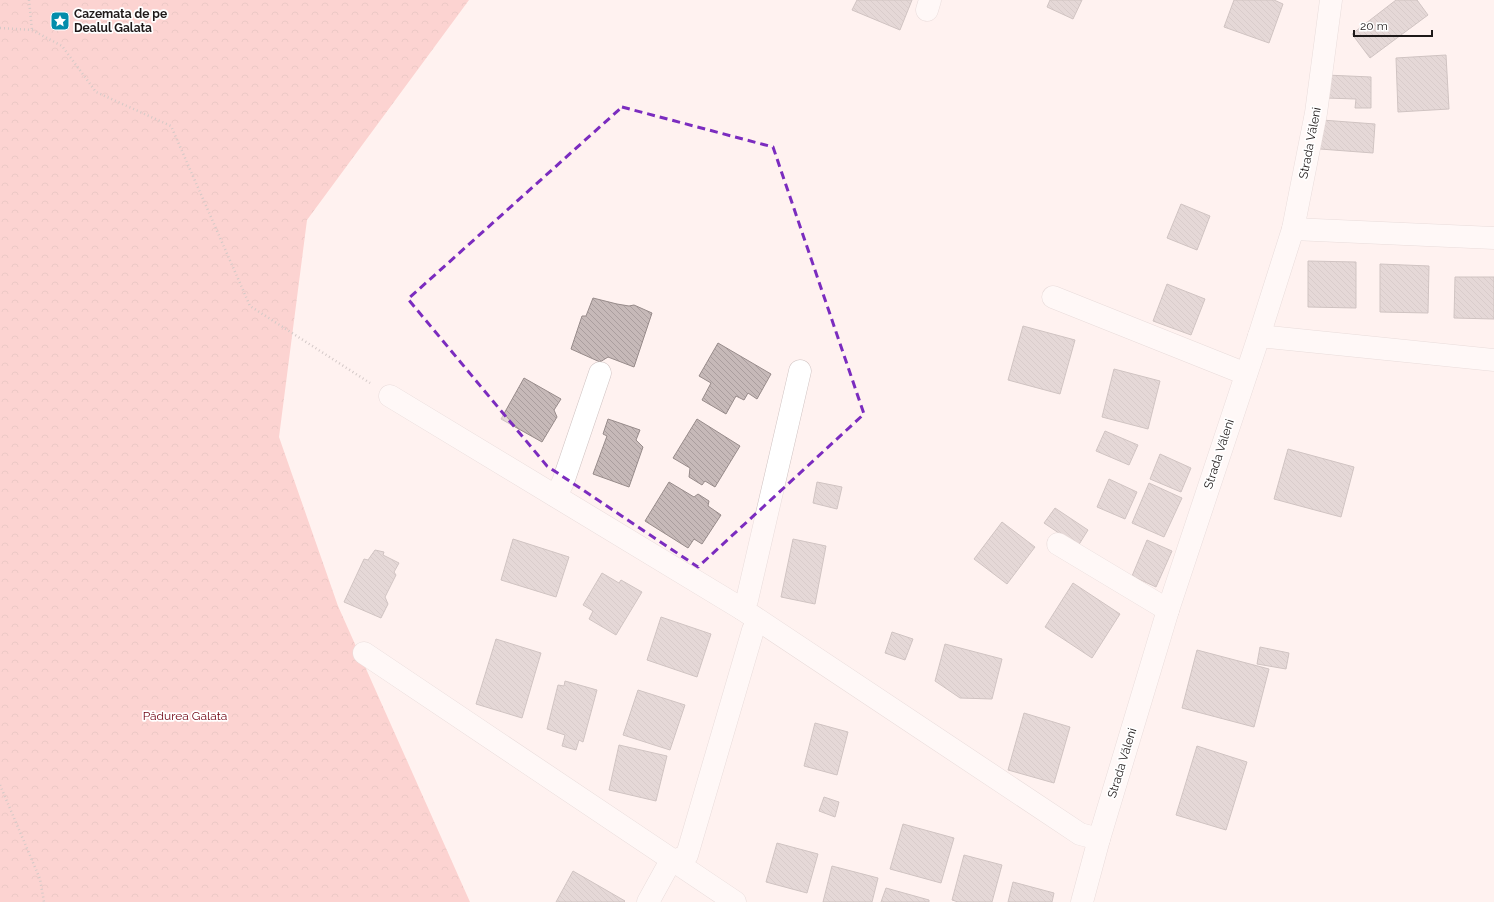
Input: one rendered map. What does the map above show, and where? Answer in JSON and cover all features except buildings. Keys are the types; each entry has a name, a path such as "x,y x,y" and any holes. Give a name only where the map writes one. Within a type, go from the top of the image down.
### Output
{"street":[{"name":"Strada Văleni","path":"1082,902 1099,840 1168,610 1293,229 1316,113 1332,0"},
{"path":"1293,229 1494,238"},
{"path":"1053,297 1246,374"},
{"path":"1259,336 1494,360"},
{"path":"648,902 669,864 676,862 687,855 753,630 748,600 800,371"},
{"path":"556,496 563,482 600,373"},
{"path":"390,396 751,615 1080,834 1099,840"},
{"path":"1058,544 1168,610"},
{"path":"364,653 735,902"}],"path":[{"path":"29,0 32,30"},
{"path":"0,28 32,30 62,46 96,92 171,126 250,306 390,396"},
{"path":"0,785 40,879 44,902"}],"highlighted area":[{"path":"622,107 773,147 864,414 698,567 547,466 408,299"}],"green space":[{"name":"Pădurea Galata","path":"0,0 469,0 307,220 279,437 338,606 470,902 0,902"}],"place":[{"name":"Cazemata de pe Dealul Galata","path":"60,21"}]}
